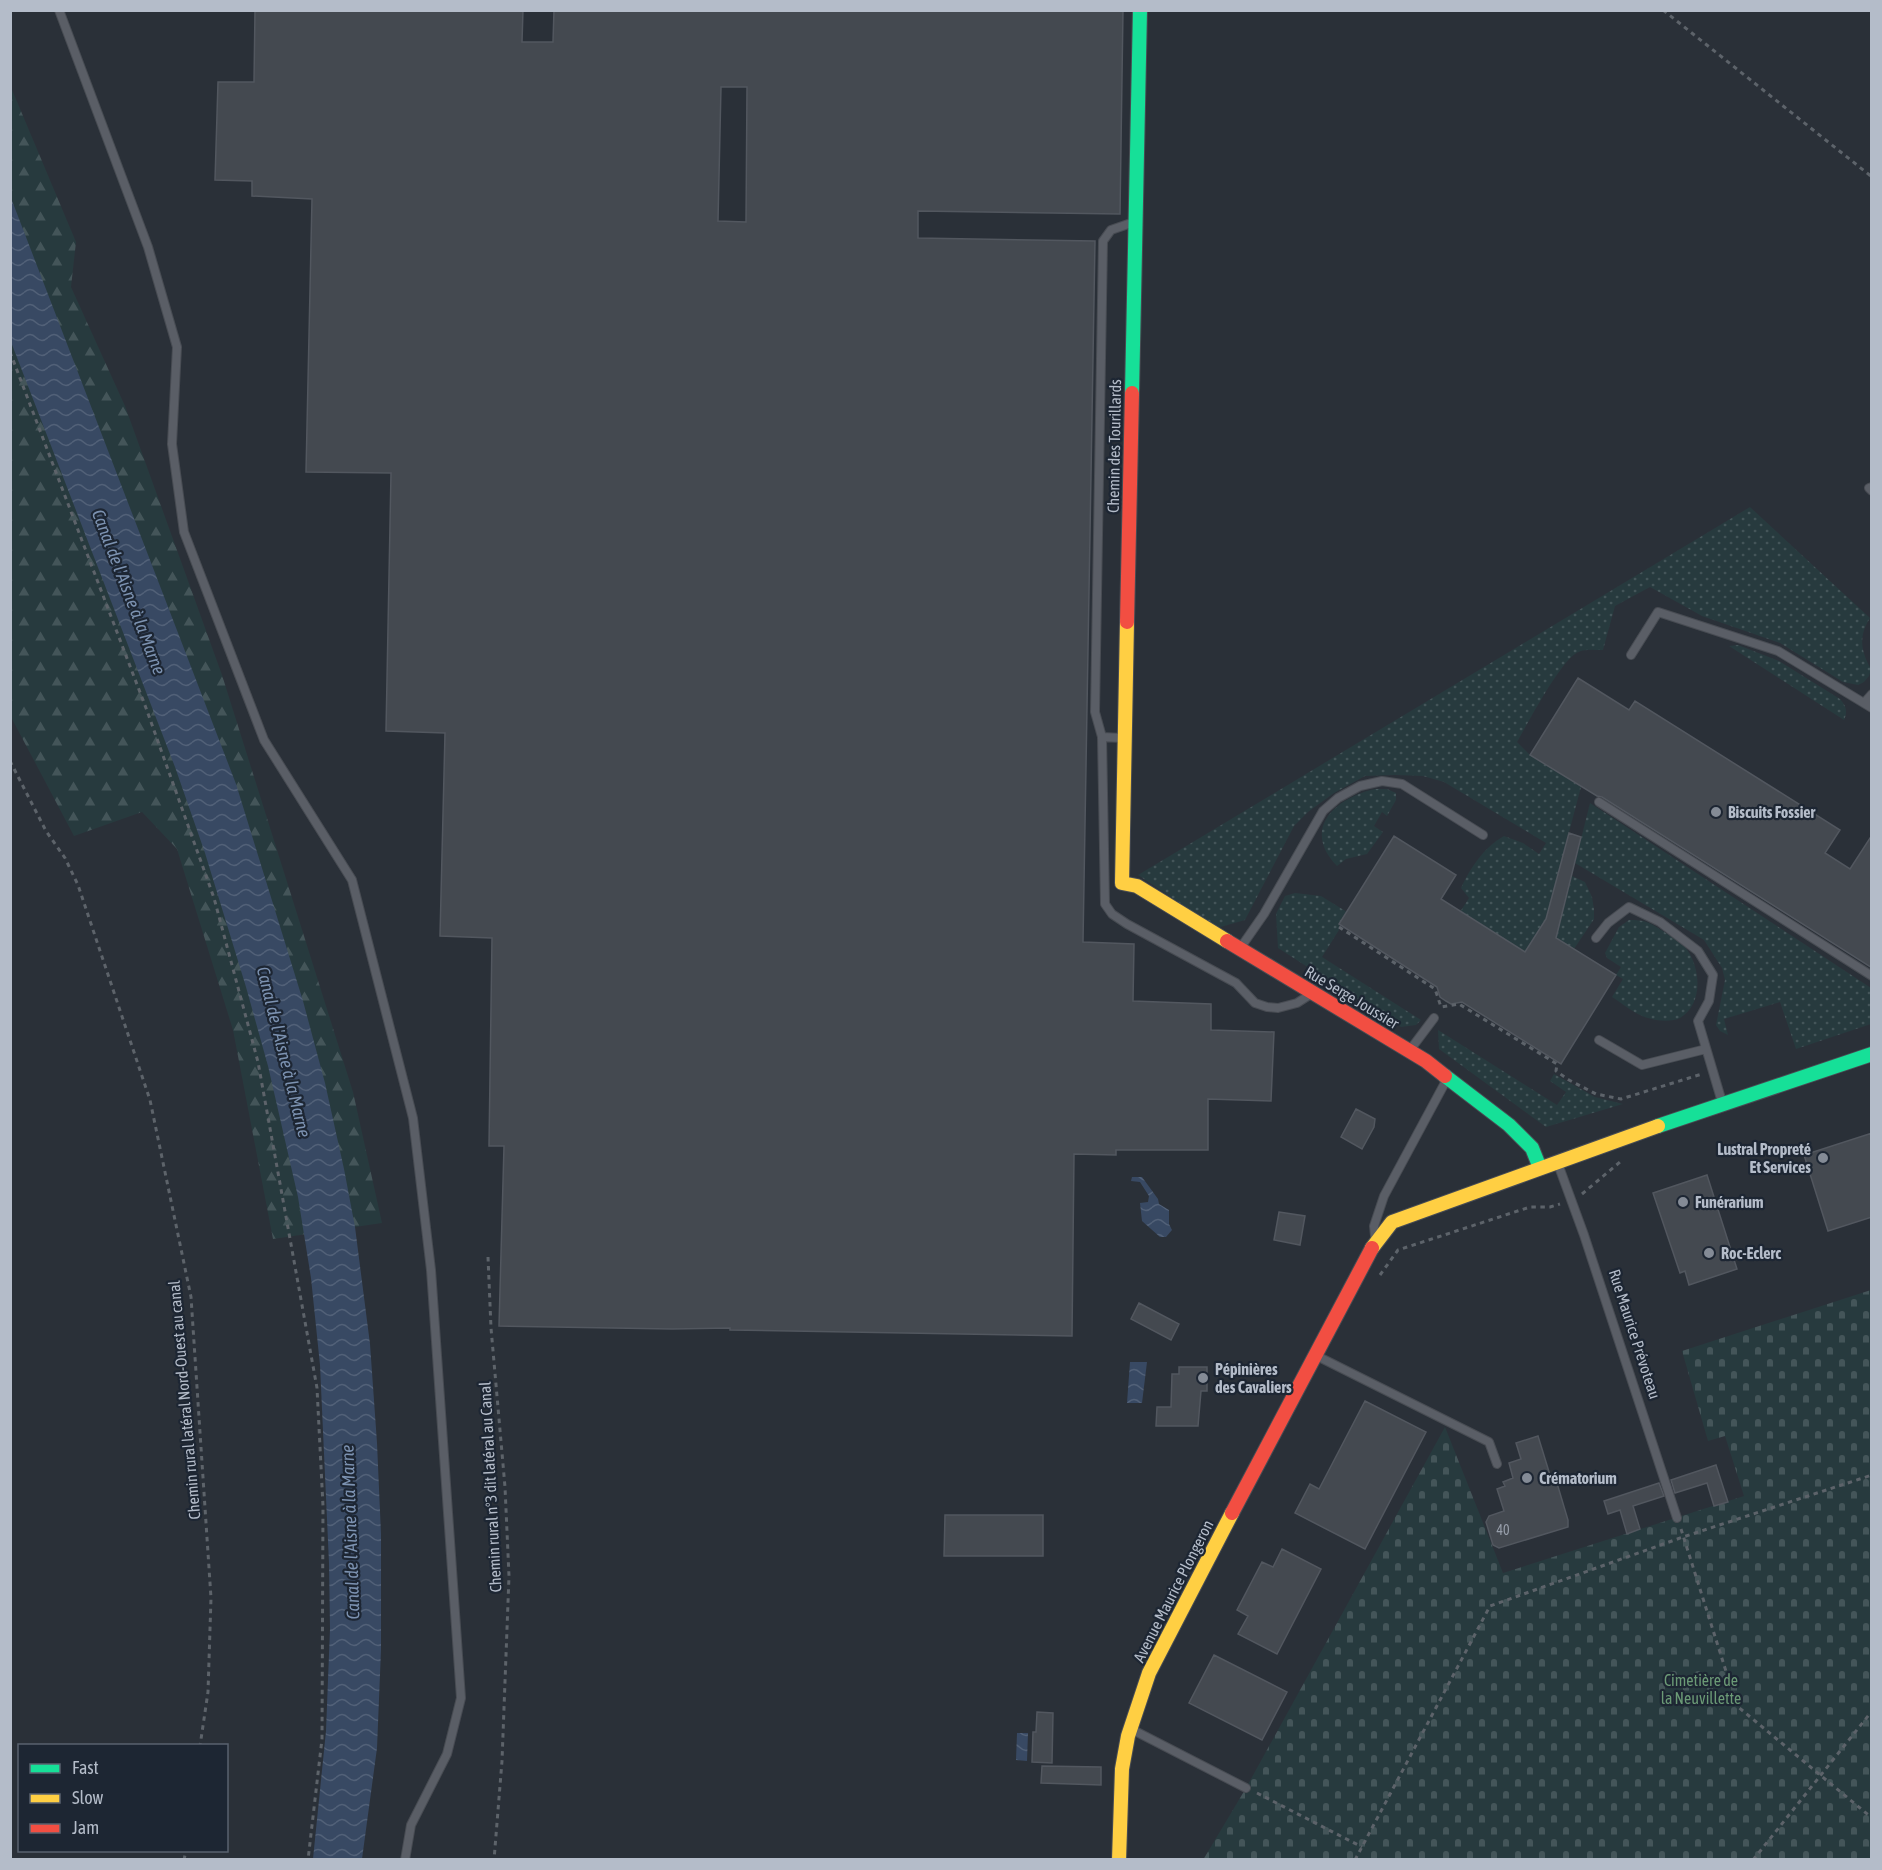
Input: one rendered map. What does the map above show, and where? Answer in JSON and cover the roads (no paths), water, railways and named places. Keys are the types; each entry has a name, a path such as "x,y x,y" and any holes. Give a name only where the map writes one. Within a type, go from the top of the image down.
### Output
{"street":[{"name":"Chemin des Tourillards","path":"1122,883 1140,10"},
{"name":"Rue Serge Joussier","path":"1122,883 1137,886 1410,1051 1509,1125 1532,1148 1540,1168"},
{"path":"1540,1168 1723,1103 1872,1054"},
{"name":"Avenue Maurice Plongeron","path":"1119,1860 1122,1768 1130,1728 1149,1673 1368,1252 1392,1221 1540,1168"}],"lane":[{"path":"59,10 148,247 177,347 172,444 184,532 264,740 352,880 413,1118 431,1270 461,1698 447,1754 411,1825 405,1860"},
{"path":"1136,222 1111,230 1103,241 1095,712 1102,737 1105,904 1112,914 1127,924 1236,983 1255,1003 1267,1008 1278,1008 1297,1003 1313,992"},
{"path":"1631,655 1658,612 1778,651 1872,708"},
{"path":"1864,704 1872,694"},
{"path":"1102,737 1124,738"},
{"path":"1240,948 1264,914 1323,811 1338,798 1360,786 1382,781 1402,784 1483,835"},
{"path":"1599,802 1872,976"},
{"path":"1596,938 1608,923 1629,907 1660,922 1698,951 1713,975 1709,1001 1698,1021 1723,1103"},
{"path":"1410,1051 1434,1018"},
{"path":"1599,1040 1642,1065 1706,1049"},
{"path":"1375,1243 1374,1226 1384,1196 1448,1078"},
{"name":"Rue Maurice Prévoteau","path":"1557,1162 1584,1235 1677,1518"},
{"path":"1314,1354 1489,1442 1497,1464"},
{"path":"1130,1728 1246,1788"}],"water":[{"name":"Canal de l'Aisne à la Marne","path":"11,198 236,784 303,1001 325,1083 344,1169 355,1227 370,1344 381,1534 381,1650 377,1748 362,1859 313,1859 326,1731 330,1629 329,1563 320,1365 311,1278 298,1197 268,1066 205,853 175,767 11,342"},
{"path":"1132,1177 1142,1177 1158,1199 1159,1204 1169,1210 1169,1224 1172,1230 1166,1237 1160,1237 1142,1221 1140,1203 1148,1202 1149,1196 1140,1182 1131,1181"},
{"path":"1130,1362 1147,1362 1142,1403 1127,1403"},
{"path":"1017,1733 1028,1733 1027,1761 1016,1760"}],"place":[{"name":"Biscuits Fossier","path":"1716,812"},
{"name":"Lustral Propreté Et Services","path":"1823,1158"},
{"name":"Funérarium","path":"1683,1202"},
{"name":"Roc-Eclerc","path":"1709,1253"},
{"name":"Pépinières des Cavaliers","path":"1203,1378"},
{"name":"Crématorium","path":"1527,1478"}],"park label":[{"name":"Cimetière de la Neuvillette","path":"1701,1689"}]}
